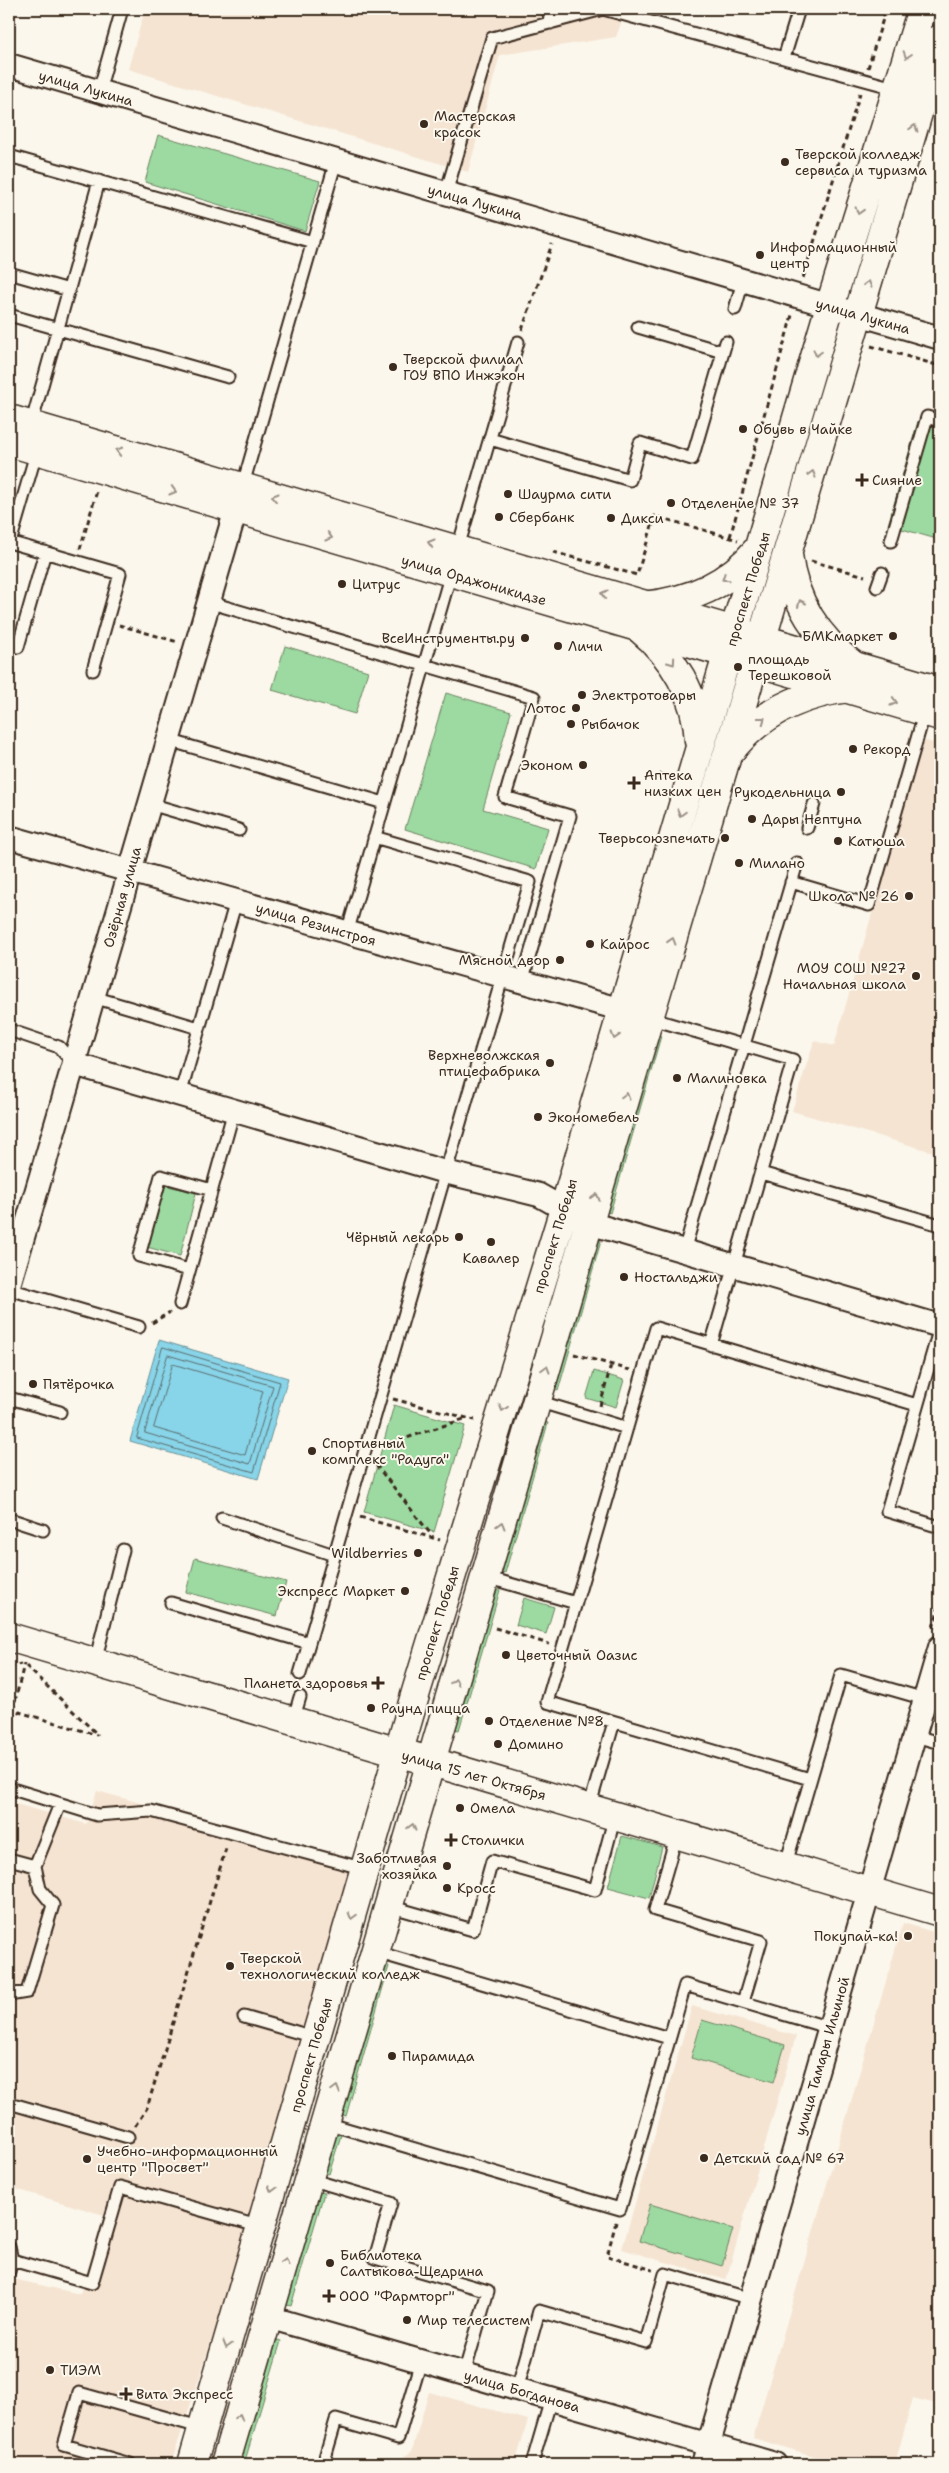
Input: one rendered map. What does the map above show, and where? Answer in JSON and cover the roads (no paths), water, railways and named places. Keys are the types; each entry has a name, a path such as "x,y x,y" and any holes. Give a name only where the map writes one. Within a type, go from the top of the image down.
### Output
{"main road":[{"name":"проспект Победы","path":"225,2464 432,1762 648,1018 859,314 910,93 922,9"},
{"name":"проспект Победы","path":"192,2464 400,1753 564,1209 761,546 830,306 910,93 940,39"},
{"name":"улица Орджоникидзе","path":"9,442 26,432 454,562 851,677 935,706"},
{"path":"700,750 697,718 683,681 640,617 671,602 711,587 735,572 761,546"},
{"path":"728,755 749,731 774,712 851,677 810,621 797,592 788,554"},
{"name":"улица 15 лет Октября","path":"9,1637 95,1662 296,1709 400,1753 940,1912"}],"street":[{"name":"улица Лукина","path":"9,65 940,338"},
{"name":"Озёрная улица","path":"9,1287 239,498"},
{"name":"улица Резинстроя","path":"9,837 623,1010"},
{"path":"74,1064 445,1172 540,1195 564,1209"},
{"path":"589,1223 940,1326"},
{"name":"улица Тамары Ильиной","path":"706,2455 940,1647"},
{"name":"улица Богданова","path":"268,2317 551,2399 706,2455 775,2464"}],"lane":[{"path":"99,91 122,9"},
{"path":"548,9 551,23"},
{"path":"446,193 492,38 603,9 910,93"},
{"path":"784,58 799,9"},
{"path":"9,156 313,242"},
{"path":"239,498 336,161"},
{"path":"93,670 120,574 9,542 26,432 58,329 100,181"},
{"path":"9,273 69,290"},
{"path":"735,309 744,281"},
{"path":"9,315 228,377"},
{"path":"490,439 630,480 640,443 692,459 724,347 638,327"},
{"path":"347,933 518,342"},
{"path":"891,541 927,417 940,421"},
{"path":"18,646 44,552"},
{"path":"877,588 882,573"},
{"path":"208,602 534,697 505,797 570,816 445,1172 300,1674"},
{"path":"791,882 868,905 935,706"},
{"path":"168,740 384,803"},
{"path":"150,804 239,830"},
{"path":"807,828 814,804"},
{"path":"374,837 530,882 512,980"},
{"path":"684,1251 797,862"},
{"path":"180,1095 236,901"},
{"path":"93,997 199,1028"},
{"path":"648,1018 793,1060 711,1344"},
{"path":"9,1030 59,1046 74,1064"},
{"path":"180,1304 234,1110"},
{"path":"760,1173 940,1226"},
{"path":"189,1270 138,1256 156,1193 161,1176 212,1190"},
{"path":"9,1287 139,1326"},
{"path":"940,1326 887,1511 940,1527"},
{"path":"810,1779 548,1702 563,1648 656,1328 917,1405"},
{"path":"9,1398 60,1412"},
{"path":"537,1401 627,1428"},
{"path":"222,1518 334,1555"},
{"path":"9,1519 43,1530"},
{"path":"95,1662 123,1550"},
{"path":"486,1577 576,1603"},
{"path":"171,1603 309,1643"},
{"path":"785,1866 841,1675 925,1699"},
{"path":"589,1808 614,1722"},
{"path":"914,1736 940,1743"},
{"path":"9,1788 97,1816 151,1811 366,1869"},
{"path":"9,1995 27,1992 53,1905 40,1889 35,1866 60,1804"},
{"path":"389,1906 472,1930 492,1861 595,1890 615,1816"},
{"path":"677,1834 655,1910 761,1941 743,2002"},
{"path":"9,1859 35,1866"},
{"path":"376,1952 670,2038"},
{"path":"326,2123 620,2209 685,1985 830,2028"},
{"path":"244,2017 316,2038"},
{"path":"9,2103 128,2137"},
{"path":"309,2179 391,2203 375,2258 488,2291 464,2374"},
{"path":"9,2248 10,2265 92,2283 120,2186 261,2227"},
{"path":"516,2389 539,2311 646,2342 665,2274 751,2299"},
{"path":"324,2464 336,2420 398,2438 420,2361"},
{"path":"130,2464 64,2445 79,2393 203,2428"},
{"path":"532,2464 551,2399"}],"water":[{"path":"159,1340 288,1378 258,1479 130,1441"}],"place":[{"name":"Мастерская красок","path":"424,124"},
{"name":"Тверской колледж сервиса и туризма","path":"785,162"},
{"name":"Информационный центр","path":"760,255"},
{"name":"Тверской филиал ГОУ ВПО Инжэкон","path":"393,367"},
{"name":"Обувь в Чайке","path":"743,429"},
{"name":"Сияние","path":"862,480"},
{"name":"Шаурма сити","path":"508,494"},
{"name":"Отделение № 37","path":"671,503"},
{"name":"Сбербанк","path":"499,517"},
{"name":"Дикси","path":"611,518"},
{"name":"Цитрус","path":"342,584"},
{"name":"БМКмаркет","path":"893,636"},
{"name":"ВсеИнструменты.ру","path":"525,638"},
{"name":"Личи","path":"558,646"},
{"name":"площадь Терешковой","path":"738,667"},
{"name":"Электротовары","path":"582,695"},
{"name":"Лотос","path":"576,708"},
{"name":"Рыбачок","path":"571,724"},
{"name":"Рекорд","path":"853,749"},
{"name":"Эконом","path":"583,765"},
{"name":"Аптека низких цен","path":"634,783"},
{"name":"Рукодельница","path":"841,792"},
{"name":"Дары Нептуна","path":"752,819"},
{"name":"Тверьсоюзпечать","path":"725,838"},
{"name":"Катюша","path":"838,841"},
{"name":"Милано","path":"739,863"},
{"name":"Школа № 26","path":"909,896"},
{"name":"Кайрос","path":"590,944"},
{"name":"Мясной двор","path":"560,960"},
{"name":"МОУ СОШ №27 Начальная школа","path":"916,976"},
{"name":"Верхневолжская птицефабрика","path":"550,1063"},
{"name":"Малиновка","path":"677,1078"},
{"name":"Экономебель","path":"538,1117"},
{"name":"Чёрный лекарь","path":"459,1237"},
{"name":"Кавалер","path":"491,1242"},
{"name":"Ностальджи","path":"624,1277"},
{"name":"Пятёрочка","path":"33,1384"},
{"name":"Спортивный комплекс \"Радуга\"","path":"312,1451"},
{"name":"Wildberries","path":"418,1553"},
{"name":"Экспресс Маркет","path":"405,1591"},
{"name":"Цветочный Оазис","path":"506,1655"},
{"name":"Планета здоровья","path":"378,1683"},
{"name":"Раунд пицца","path":"371,1708"},
{"name":"Отделение №8","path":"489,1721"},
{"name":"Домино","path":"498,1744"},
{"name":"Омела","path":"460,1808"},
{"name":"Столички","path":"451,1840"},
{"name":"Заботливая хозяйка","path":"447,1866"},
{"name":"Кросс","path":"447,1888"},
{"name":"Покупай-ка!","path":"908,1936"},
{"name":"Тверской технологический колледж","path":"230,1966"},
{"name":"Пирамида","path":"392,2056"},
{"name":"Детский сад № 67","path":"704,2158"},
{"name":"Учебно-информационный центр \"Просвет\"","path":"87,2159"},
{"name":"Библиотека Салтыкова-Щедрина","path":"330,2263"},
{"name":"ООО \"Фармторг\"","path":"329,2296"},
{"name":"Мир телесистем","path":"407,2320"},
{"name":"ТИЭМ","path":"50,2370"},
{"name":"Вита Экспресс","path":"126,2394"}]}
